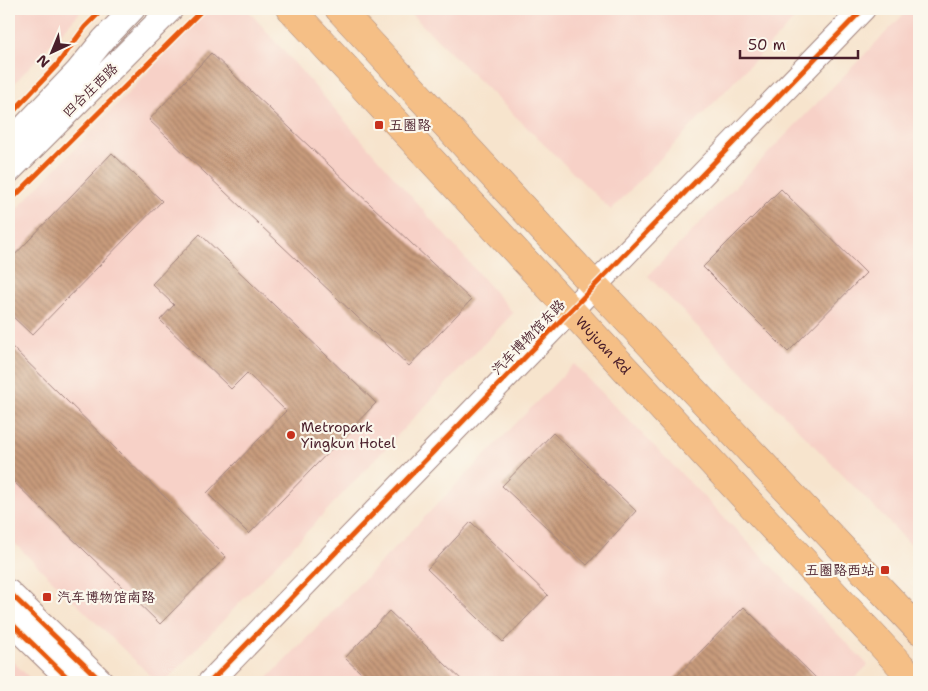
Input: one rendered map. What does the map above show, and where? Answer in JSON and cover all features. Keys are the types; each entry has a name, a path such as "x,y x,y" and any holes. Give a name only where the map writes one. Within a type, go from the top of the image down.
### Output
{"main road":[{"name":"Wujuan Rd","path":"291,9 912,676"},
{"path":"340,9 595,286 919,630"}],"street":[{"name":"四合庄西路","path":"9,143 78,72 104,39 134,9"},
{"name":"四合庄西路","path":"9,171 171,9"},
{"name":"汽车博物馆东路","path":"210,682 863,9"},
{"path":"9,592 102,682"},
{"path":"9,621 72,682"}],"shaded area":[{"path":"9,9 83,9 9,89"},
{"path":"209,9 247,9 513,313 165,682 157,682 9,538 9,217"},
{"path":"406,9 804,9 611,210"},
{"path":"909,9 919,9 919,553 648,276"},
{"path":"574,364 868,665 851,682 264,682"},
{"path":"9,658 34,682 9,682"}],"building":[{"path":"211,53 471,300 409,366 149,120"},
{"path":"112,153 162,201 32,335 9,313 9,261"},
{"path":"781,189 866,273 788,352 703,267"},
{"path":"200,234 376,403 249,534 207,493 286,411 247,373 231,389 160,320 174,305 152,284"},
{"path":"9,344 226,557 160,624 9,477"},
{"path":"553,433 636,511 587,565 502,486"},
{"path":"471,522 548,595 503,642 427,569"},
{"path":"744,607 817,679 814,682 671,682"},
{"path":"389,611 464,682 371,682 345,658"}],"cycle path":[{"path":"9,116 57,65 85,27 103,9"},
{"path":"9,202 203,9"},
{"path":"210,682 863,9"},
{"path":"9,592 102,682"},
{"path":"9,621 72,682"}],"place":[{"name":"五圈路","path":"379,125"},
{"name":"Metropark Yingkun Hotel","path":"291,435"},
{"name":"五圈路西站","path":"885,570"},
{"name":"汽车博物馆南路","path":"47,597"}]}
